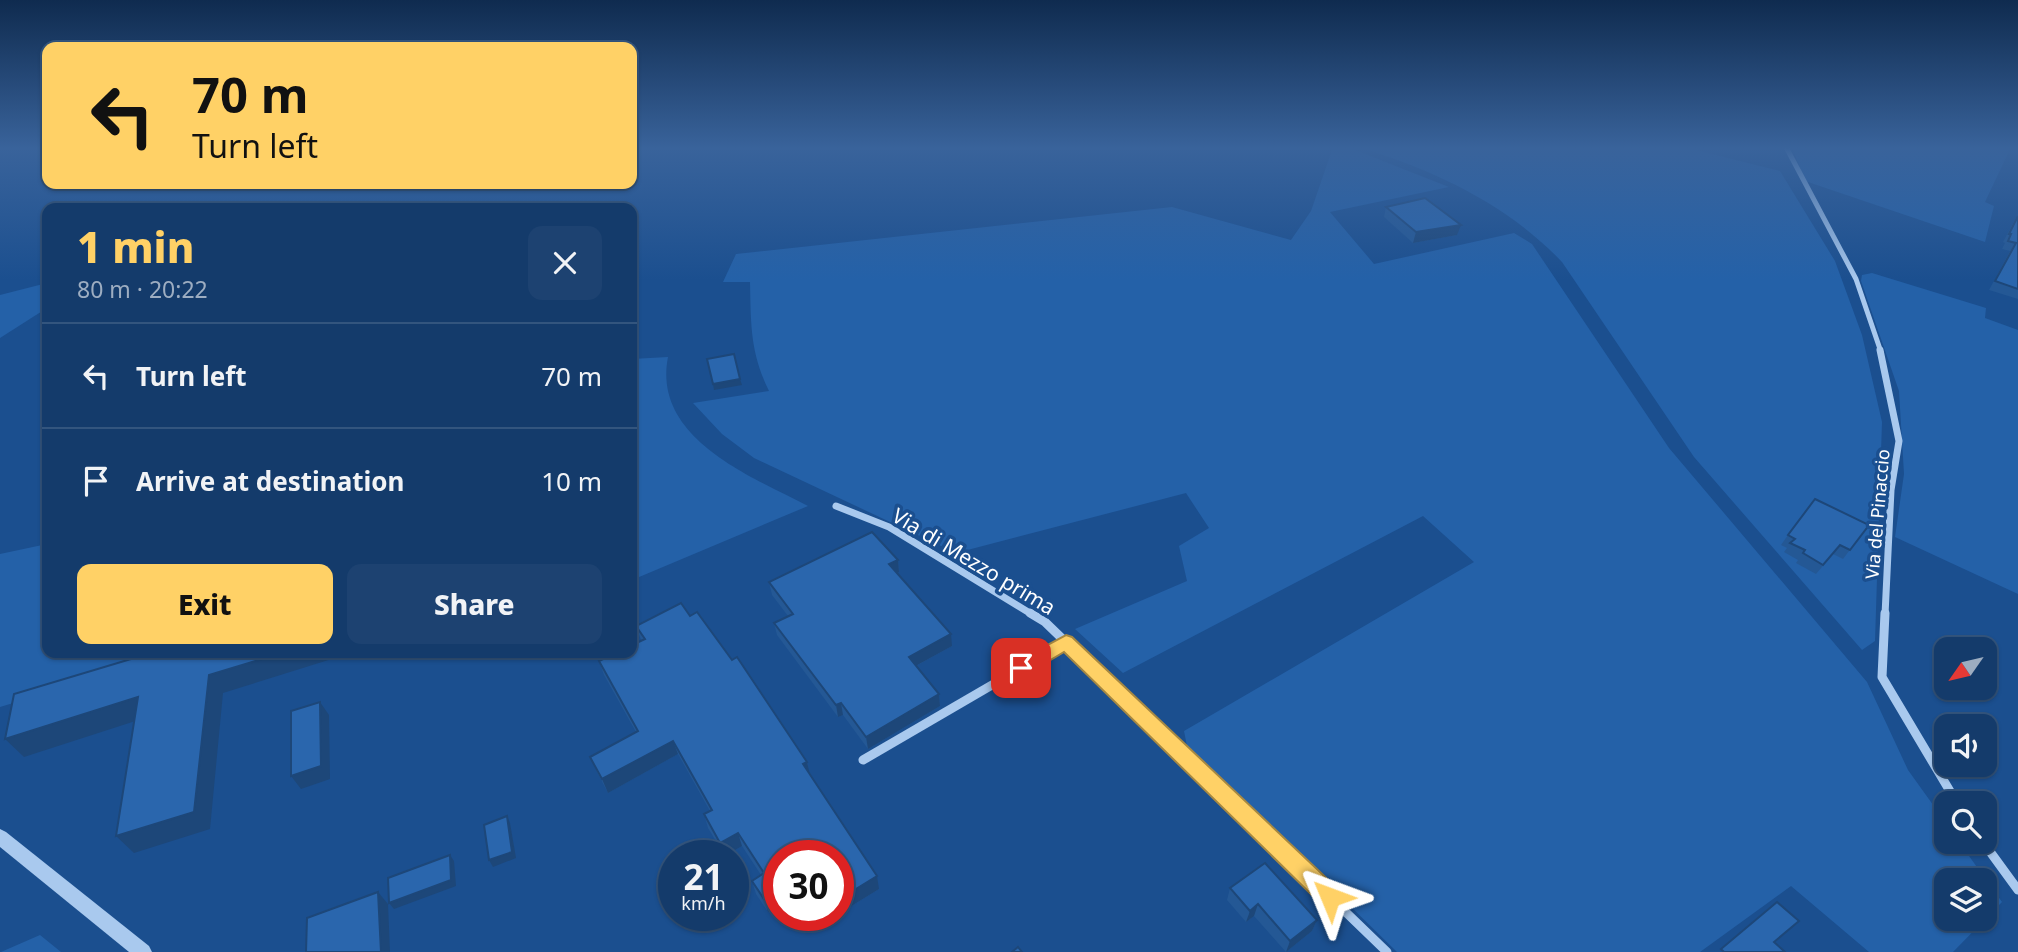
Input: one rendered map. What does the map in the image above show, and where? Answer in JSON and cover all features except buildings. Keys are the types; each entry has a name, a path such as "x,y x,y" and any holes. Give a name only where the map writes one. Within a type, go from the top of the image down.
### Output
{"street":[{"name":"Via del Pinaccio","path":"1810,191 1856,279 1878,338 1899,441 1891,490 1882,677 1950,791"},
{"name":"Via di Mezzo prima","path":"836,506 889,527 1045,622 1387,952"},
{"path":"863,760 1066,642"},
{"path":"0,837 143,952"},
{"path":"1992,854 2018,890"}],"shaded area":[{"path":"1318,191 1428,191 1330,212 1374,264 1514,233 1532,244 1669,448 1867,682 1908,770 1934,806 1934,854 1968,854 1978,868 1934,868 1934,931 1974,931 1953,952 1869,952 1791,886 1700,952 1397,952 1187,746 1184,731 1474,562 1423,516 1123,673 1075,629 1187,581 1179,546 1209,528 1186,493 956,553 754,458 722,434 693,403 769,391 755,351 751,325 750,282 723,282 736,254 1172,207 1291,240 1311,211"},
{"path":"1469,191 1792,191 1835,261 1862,335 1882,422 1875,641 1862,650 1694,457 1562,262 1541,241"},
{"path":"1836,191 1990,191 1985,202 1994,206 1985,242"},
{"path":"1872,273 1986,308 1985,318 2018,330 2018,594 1895,537 1904,474 1899,391 1861,281 1862,275"},
{"path":"42,284 42,311 0,338 0,295"},
{"path":"668,357 667,385 675,410 690,432 710,451 734,467 808,506 637,578 637,359"},
{"path":"42,545 42,658 162,658 0,707 0,554"},
{"path":"40,935 61,952 1,952"}],"route":[{"path":"1021,668 1066,642 1330,897"}]}
